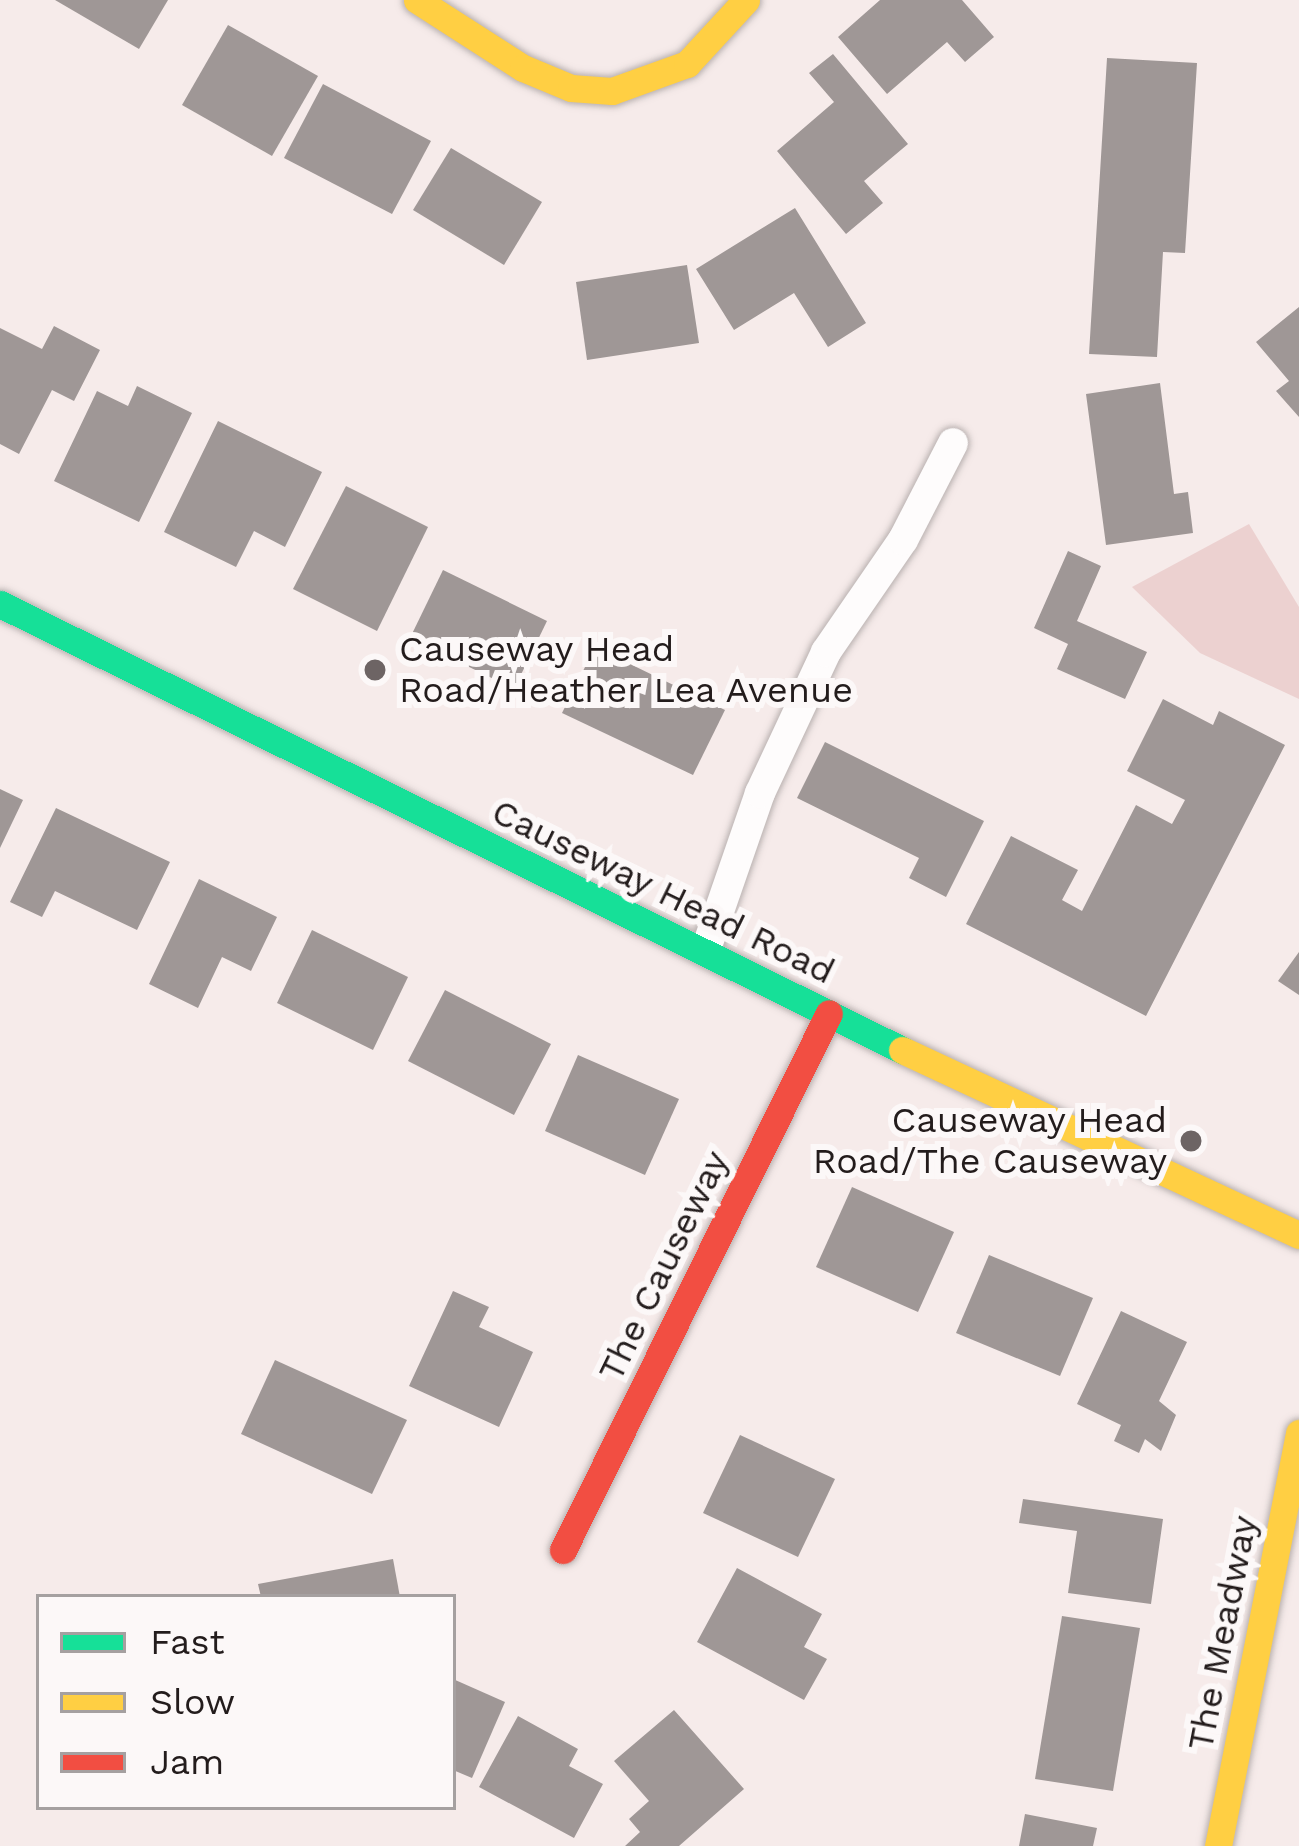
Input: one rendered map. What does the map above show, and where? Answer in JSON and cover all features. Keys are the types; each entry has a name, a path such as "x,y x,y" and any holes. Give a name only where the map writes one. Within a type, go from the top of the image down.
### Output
{"street":[{"path":"418,0 523,68 571,88 612,91 687,64 746,0"},
{"name":"Causeway Head Road","path":"0,604 829,1013 1299,1235"},
{"name":"The Causeway","path":"562,1550 829,1013"},
{"name":"The Meadway","path":"1219,1846 1299,1433"}],"lane":[{"path":"706,949 760,793 826,652 903,540 953,443"}],"shaded area":[{"path":"1249,524 1299,607 1299,699 1200,653 1132,587"}],"building":[{"path":"55,0 168,0 139,49"},
{"path":"880,0 962,0 994,37 965,62 947,42 887,94 838,37"},
{"path":"228,25 318,76 272,156 182,105"},
{"path":"833,54 908,144 864,181 883,203 846,234 777,151 834,102 809,73"},
{"path":"1107,58 1197,63 1185,253 1163,252 1157,357 1089,354"},
{"path":"323,84 431,141 392,214 284,158"},
{"path":"451,148 542,202 504,265 413,210"},
{"path":"795,208 866,323 828,347 794,293 734,330 696,269"},
{"path":"687,265 699,343 587,360 576,282"},
{"path":"1299,307 1299,417 1276,391 1289,381 1256,342"},
{"path":"54,326 100,350 74,401 52,390 19,454 0,444 0,328 42,349"},
{"path":"1160,383 1174,494 1188,492 1193,533 1106,545 1086,394"},
{"path":"137,386 192,413 139,522 54,481 97,391 128,406"},
{"path":"218,421 322,472 285,547 254,531 236,567 164,532"},
{"path":"346,486 428,527 377,631 293,589"},
{"path":"1068,551 1101,566 1077,621 1147,652 1125,699 1057,669 1068,644 1034,628"},
{"path":"443,570 547,621 514,689 410,638"},
{"path":"595,647 725,710 693,775 562,713"},
{"path":"1163,699 1213,725 1219,711 1285,745 1146,1016 966,924 1011,836 1078,870 1062,900 1082,911 1136,805 1172,824 1185,800 1127,771"},
{"path":"825,742 984,821 946,897 909,878 919,858 797,798"},
{"path":"0,789 23,800 0,848"},
{"path":"56,808 170,862 137,930 55,891 42,917 10,902"},
{"path":"199,879 277,917 251,971 222,957 198,1008 149,984"},
{"path":"312,930 408,977 373,1050 277,1003"},
{"path":"1299,952 1299,995 1278,981"},
{"path":"445,990 551,1044 514,1115 408,1061"},
{"path":"578,1055 679,1099 645,1175 545,1131"},
{"path":"852,1187 954,1232 918,1312 816,1267"},
{"path":"989,1255 1093,1298 1060,1376 956,1333"},
{"path":"453,1291 489,1307 479,1327 533,1352 499,1427 409,1386"},
{"path":"1121,1311 1187,1342 1159,1401 1176,1415 1161,1451 1145,1439 1139,1453 1114,1441 1121,1425 1077,1404"},
{"path":"275,1360 407,1420 372,1494 241,1434"},
{"path":"740,1435 835,1479 798,1557 703,1513"},
{"path":"1023,1499 1163,1519 1151,1604 1068,1593 1077,1531 1019,1523"},
{"path":"393,1559 399,1594 260,1594 258,1584"},
{"path":"737,1568 822,1614 804,1647 827,1659 804,1700 697,1642"},
{"path":"1062,1616 1140,1628 1113,1791 1035,1779"},
{"path":"456,1680 505,1702 472,1778 456,1771"},
{"path":"674,1710 744,1789 679,1846 625,1846 640,1832 629,1819 649,1801 614,1761"},
{"path":"518,1716 578,1749 569,1766 603,1784 574,1838 479,1787"},
{"path":"1025,1814 1097,1828 1093,1846 1019,1846"}],"traffic: fast":[{"path":"0,604 902,1050"}],"traffic: slow":[{"path":"417,0 523,68 571,88 612,91 687,64 746,0"},
{"path":"902,1050 1299,1235"},
{"path":"1218,1846 1299,1433"}],"traffic: jam":[{"path":"563,1550 829,1013"}],"place":[{"name":"Causeway Head Road/Heather Lea Avenue","path":"375,670"},
{"name":"Causeway Head Road/The Causeway","path":"1191,1141"}]}
